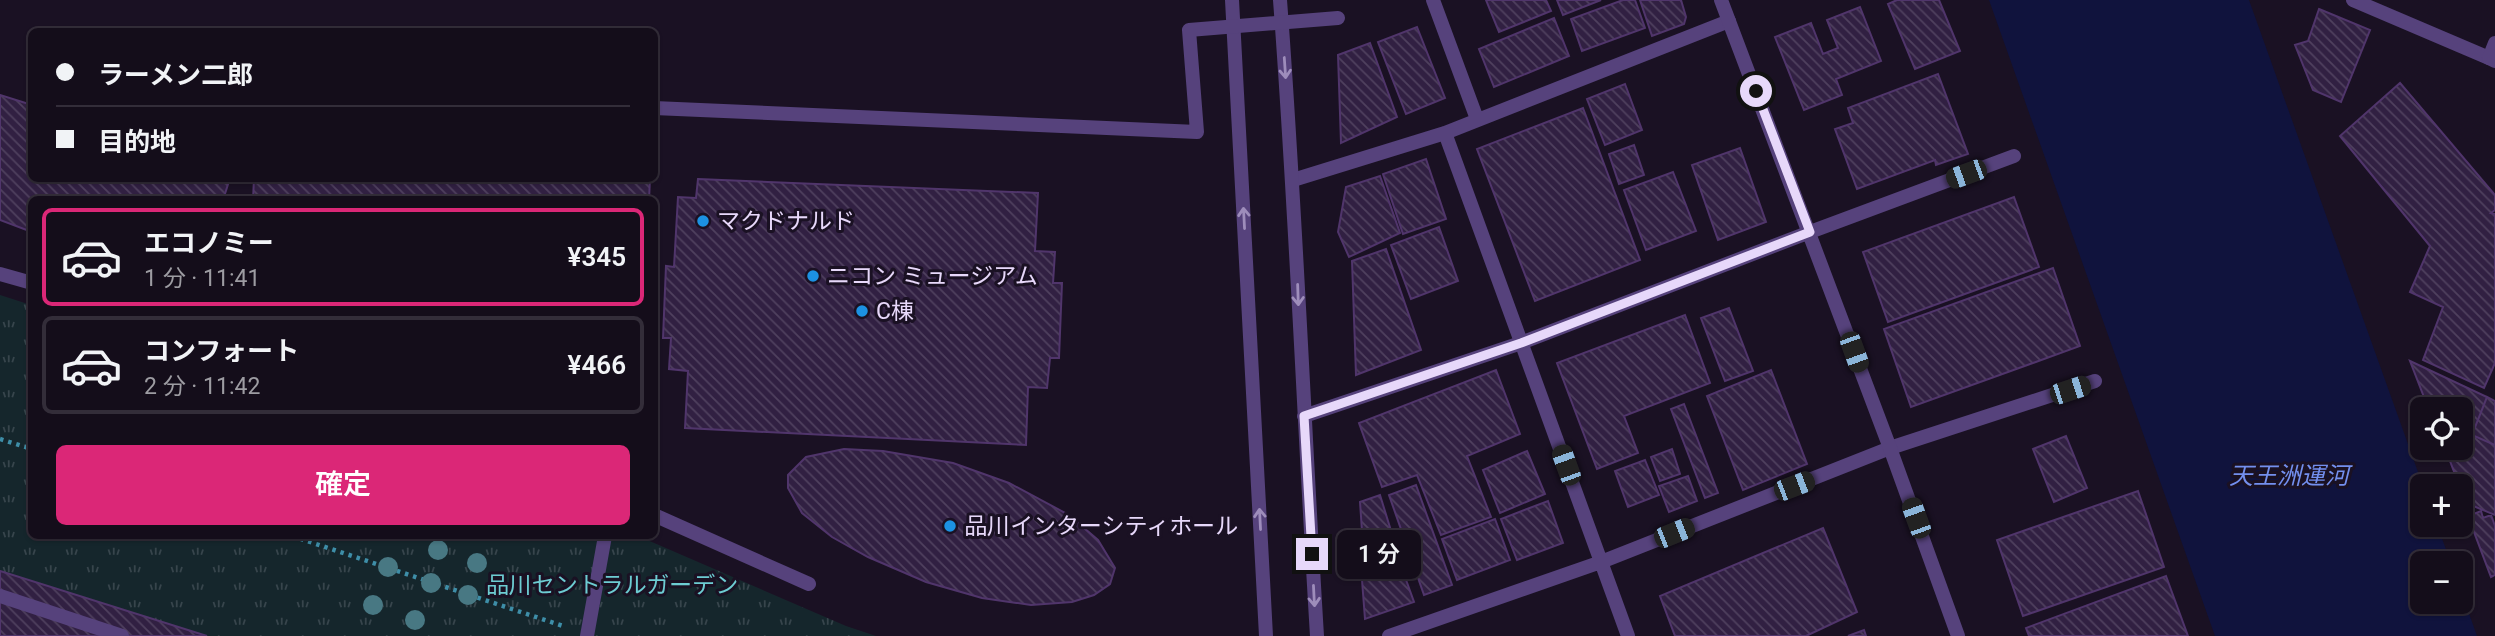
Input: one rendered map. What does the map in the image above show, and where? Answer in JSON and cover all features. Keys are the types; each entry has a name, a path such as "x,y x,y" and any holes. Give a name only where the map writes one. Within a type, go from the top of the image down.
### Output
{"street":[{"path":"1232,0 1266,636"},
{"path":"1280,0 1293,180 1317,636"},
{"path":"1433,0 1477,119"},
{"path":"1721,0 1810,232 1958,636"},
{"path":"2353,0 2492,60 2495,43"},
{"path":"658,108 1197,132 1189,30 1338,18"},
{"path":"1293,180 1446,133 1729,21"},
{"path":"1446,133 1628,636"},
{"path":"1304,416 1521,343 2014,156"},
{"path":"0,274 28,282"},
{"path":"1389,636 1601,562 1890,448 2095,381"},
{"path":"658,517 809,584"},
{"path":"587,636 604,539"},
{"path":"0,596 122,636"}],"path":[{"path":"0,439 28,448"},
{"path":"301,539 568,627"}],"green space":[{"name":"品川セントラルガーデン","path":"0,295 28,304 28,539 645,539 846,626 876,636 190,636 0,578"}],"water":[{"name":"天王洲運河","path":"1989,0 2249,0 2410,450 2410,460 2414,460 2419,474 2410,474 2410,537 2441,537 2447,551 2410,551 2410,614 2469,614 2477,636 2215,636"}],"building":[{"path":"1486,0 1546,0 1551,11 1499,32"},
{"path":"1557,0 1601,0 1563,15"},
{"path":"1623,0 1635,0 1645,28 1582,51 1571,19"},
{"path":"1640,0 1681,0 1686,17 1684,24 1652,36"},
{"path":"1897,0 1939,0 1960,51 1915,69 1888,4"},
{"path":"1860,7 1881,61 1836,79 1842,95 1804,110 1775,37 1811,23 1823,54 1838,48 1827,20"},
{"path":"2319,9 2370,30 2341,102 2313,90 2295,45 2308,41"},
{"path":"1554,18 1569,56 1494,87 1479,49"},
{"path":"1417,27 1445,98 1406,114 1378,42"},
{"path":"1370,43 1397,117 1341,143 1338,55"},
{"path":"1938,74 1968,154 1936,165 1935,160 1857,189 1835,129 1853,123 1848,108"},
{"path":"2400,83 2495,195 2495,210 2491,213 2495,214 2495,363 2484,388 2423,360 2443,307 2410,292 2430,246 2340,136"},
{"path":"1625,84 1642,130 1605,145 1587,99"},
{"path":"0,95 28,104 28,182 229,182 224,196 28,196 28,230 0,220"},
{"path":"1583,108 1640,260 1535,301 1477,149"},
{"path":"1634,145 1644,175 1619,184 1609,154"},
{"path":"1740,148 1766,222 1718,240 1692,165"},
{"path":"1426,159 1446,219 1403,234 1383,174"},
{"path":"1673,172 1696,231 1646,250 1624,190"},
{"path":"1380,176 1400,233 1349,257 1338,232 1346,187"},
{"name":"C棟","path":"698,179 1038,193 1035,251 1055,252 1053,283 1062,283 1059,358 1050,358 1047,388 1028,387 1026,445 685,428 688,371 669,369 671,338 663,338 666,266 674,267 678,197 696,198"},
{"path":"254,182 650,182 649,196 253,196"},
{"path":"2014,197 2039,267 1888,322 1863,252"},
{"path":"1439,227 1458,281 1411,299 1391,245"},
{"path":"1386,249 1421,350 1356,375 1352,261"},
{"path":"2053,268 2080,346 1911,407 1884,329"},
{"path":"1729,308 1753,371 1725,381 1701,318"},
{"path":"1685,315 1710,383 1624,416 1638,453 1597,469 1557,363"},
{"path":"2410,361 2487,397 2473,432 2473,397 2424,397"},
{"path":"1496,370 1520,434 1467,456 1491,517 1441,535 1417,475 1382,487 1359,423"},
{"path":"1771,370 1807,464 1743,490 1707,396"},
{"path":"2487,397 2495,401 2495,445 2473,435"},
{"path":"1684,404 1718,493 1705,498 1671,409"},
{"path":"2473,435 2495,445 2495,515 2473,506 2473,474 2455,474 2450,460 2473,460"},
{"path":"2066,436 2087,488 2054,502 2033,449"},
{"name":"品川インターシティホール","path":"844,449 883,451 953,463 1009,483 1069,515 1098,540 1115,568 1110,584 1094,595 1072,602 1031,605 982,598 926,582 868,557 832,537 802,513 788,488 788,475 806,457"},
{"path":"1672,449 1680,474 1660,481 1651,457"},
{"path":"1527,451 1545,494 1500,513 1483,470"},
{"path":"1645,460 1659,495 1628,507 1615,471"},
{"path":"1688,476 1697,501 1669,512 1659,486"},
{"path":"1416,485 1452,585 1424,595 1389,495"},
{"path":"2138,491 2164,567 2023,616 1997,540"},
{"path":"1380,495 1400,560 1365,575 1360,502"},
{"path":"1548,501 1563,543 1517,560 1501,519"},
{"path":"2481,511 2483,518 2491,515 2495,526 2495,575 2491,577 2473,529 2473,514"},
{"path":"1495,519 1510,560 1457,580 1442,539"},
{"path":"1823,528 1857,612 1806,636 1675,636 1660,596"},
{"path":"1401,566 1414,602 1365,619 1362,580"},
{"path":"0,571 207,636 0,636"},
{"path":"2166,576 2188,636 2029,636 2026,628"},
{"path":"1864,630 1866,636 1848,636"}],"place":[{"name":"マクドナルド","path":"703,221"},
{"name":"ニコン ミュージアム","path":"813,276"},
{"name":"C棟","path":"862,311"},
{"name":"品川インターシティホール","path":"950,526"}],"route":[{"path":"1312,554 1304,416 1521,343 1810,232 1756,91"}]}
